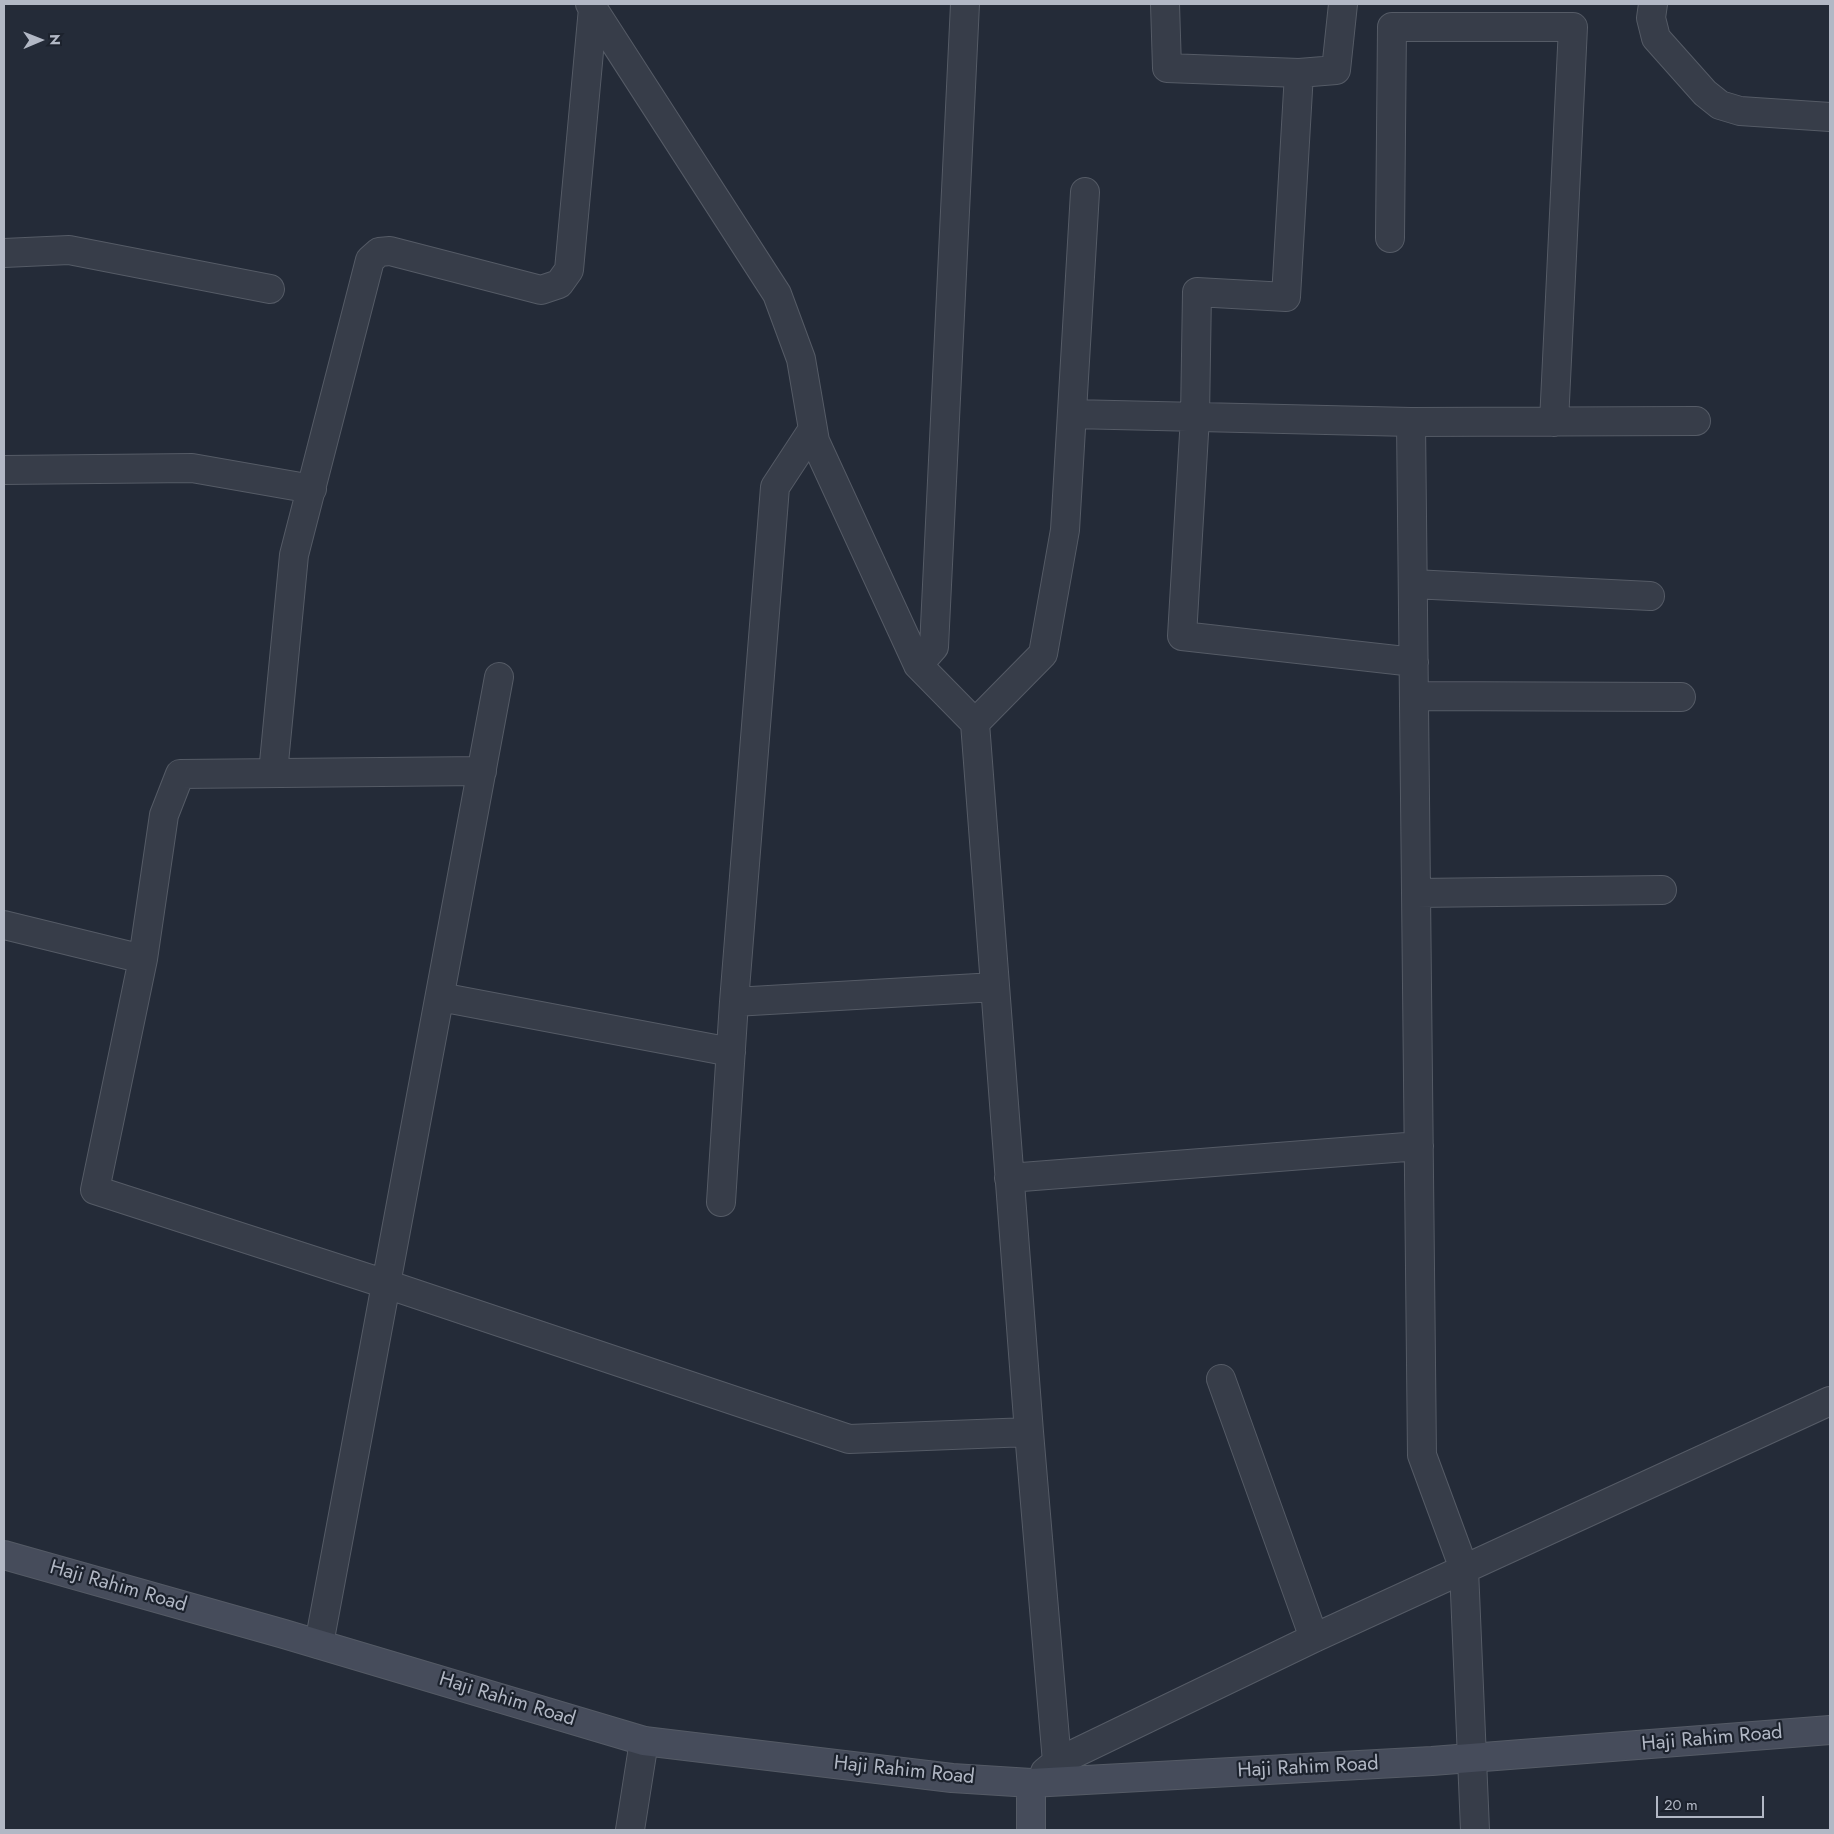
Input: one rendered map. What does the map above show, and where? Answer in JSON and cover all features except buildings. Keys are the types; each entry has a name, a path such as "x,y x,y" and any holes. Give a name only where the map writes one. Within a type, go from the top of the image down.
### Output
{"main road":[{"name":"Haji Rahim Road","path":"4,1555 319,1644 644,1741 952,1778 1031,1784 1472,1758 1830,1730"},
{"path":"1031,1784 1031,1830"}],"street":[{"path":"918,664 934,647 965,4"},
{"path":"1166,4 1167,68 1299,74 1336,70 1343,4"},
{"path":"1653,4 1650,18 1656,38 1705,93 1720,105 1740,111 1830,116"},
{"path":"591,6 777,294 801,359 815,441 918,664 975,723 1029,1432 1057,1762"},
{"path":"273,773 294,556 370,260 379,252 390,251 541,290 559,284 569,270 591,6"},
{"path":"1390,238 1392,27 1573,27 1554,422"},
{"path":"1299,74 1286,297 1197,292 1195,417 1182,636 1414,662"},
{"path":"975,723 1043,654 1065,530 1085,192"},
{"path":"4,253 69,250 270,290"},
{"path":"1072,414 1411,422 1696,421"},
{"path":"1411,422 1422,1454 1464,1569 1475,1830"},
{"path":"721,1202 734,1002 775,487 813,429"},
{"path":"4,470 192,468 312,489"},
{"path":"1413,584 1650,596"},
{"path":"319,1644 499,677"},
{"path":"1414,696 1682,697"},
{"path":"482,771 180,774 164,815 143,959 95,1190 386,1284 850,1439 1029,1432"},
{"path":"1416,893 1662,890"},
{"path":"4,925 143,959"},
{"path":"734,1002 995,987"},
{"path":"440,997 731,1052"},
{"path":"1010,1178 1419,1146"},
{"path":"1220,1380 1314,1638"},
{"path":"1031,1784 1057,1762 1314,1638 1830,1401"},
{"path":"630,1830 644,1741"}]}
